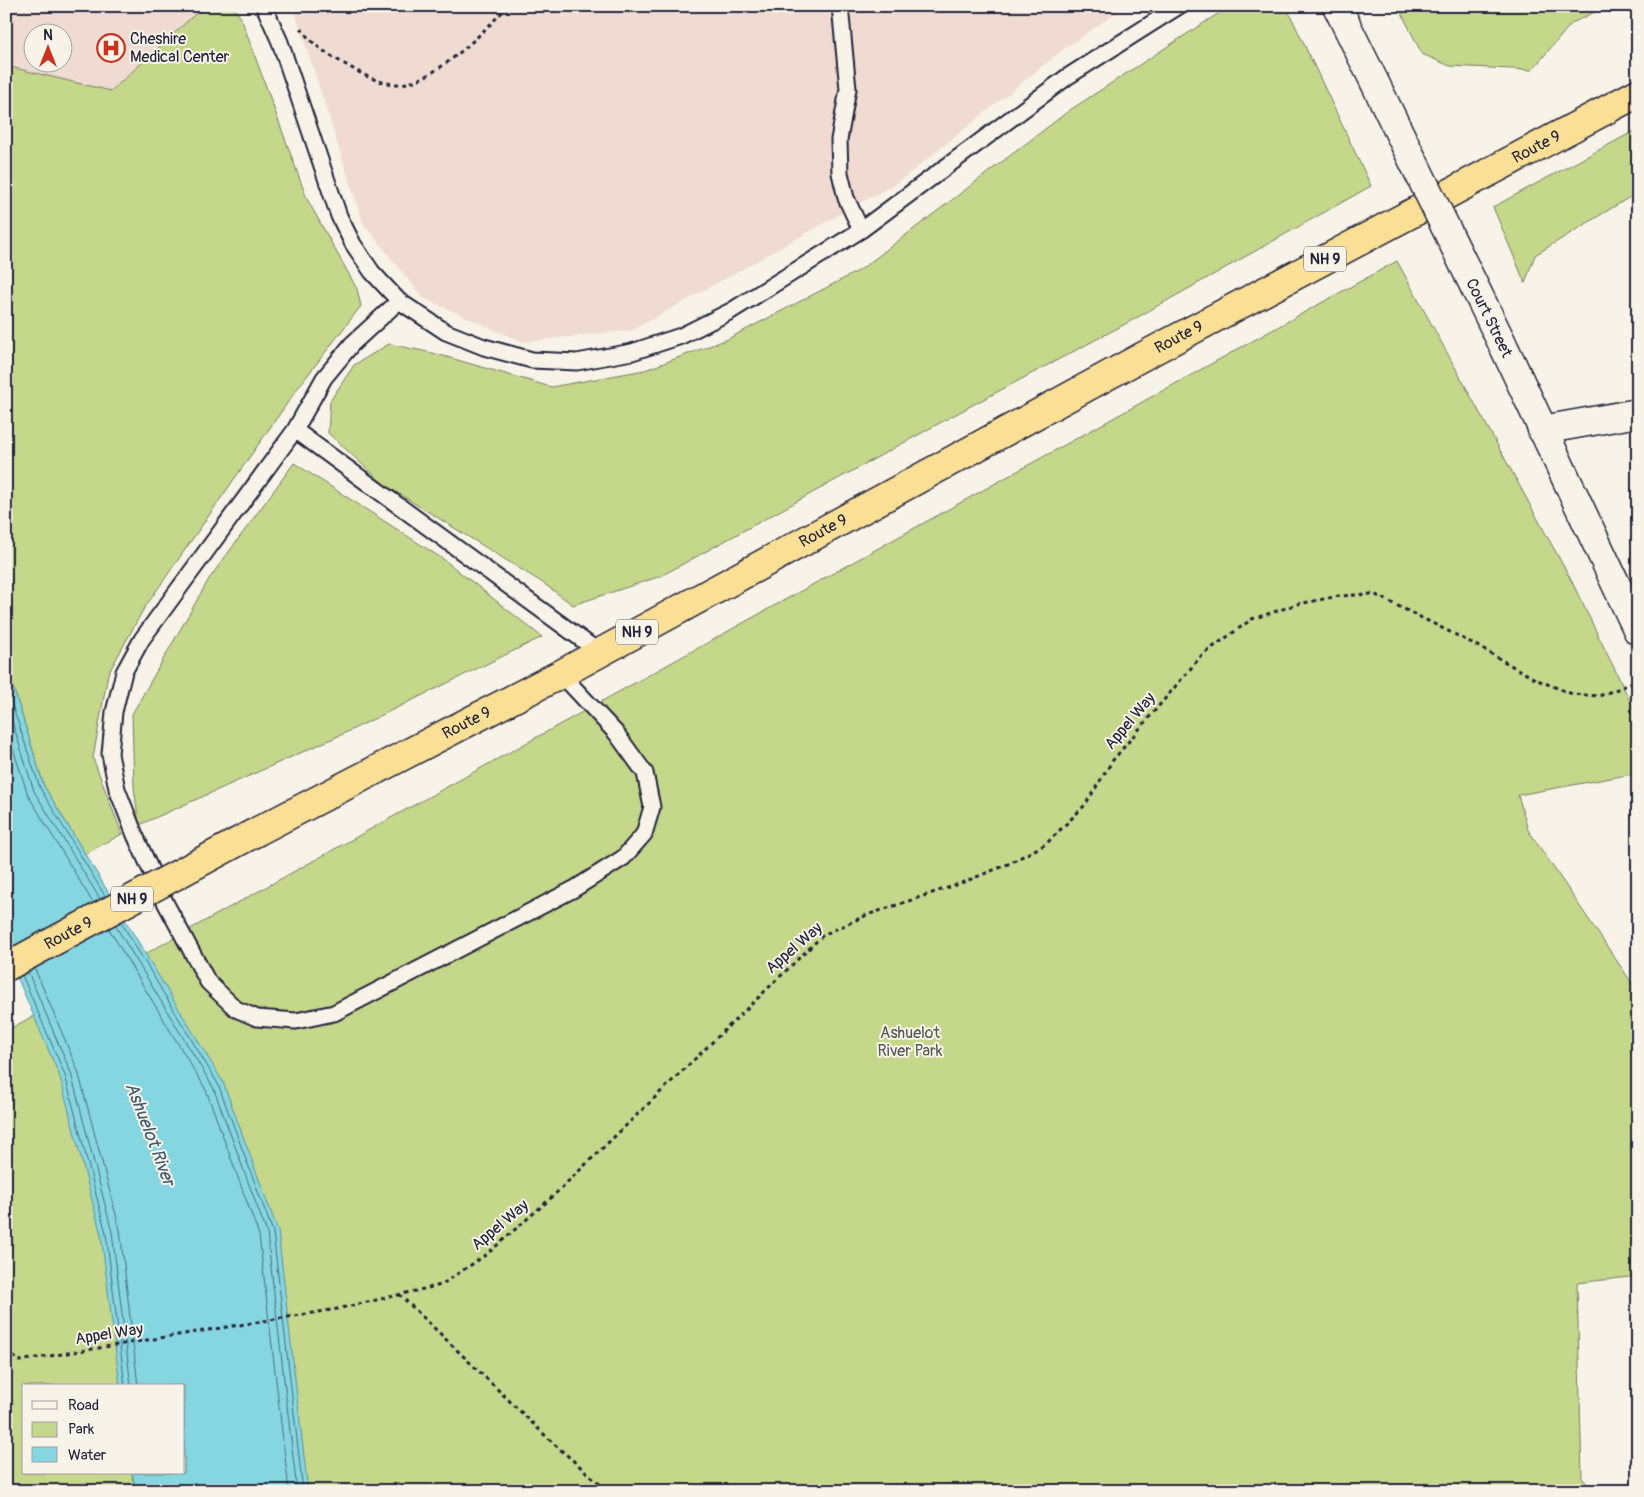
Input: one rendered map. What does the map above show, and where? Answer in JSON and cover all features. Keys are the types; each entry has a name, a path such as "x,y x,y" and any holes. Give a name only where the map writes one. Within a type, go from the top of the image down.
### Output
{"highway":[{"name":"Route 9","path":"6,967 258,831 561,674 1149,352 1638,92"}],"main road":[{"name":"Court Street","path":"1337,6 1502,344 1638,632"},
{"path":"1542,430 1638,412"}],"lane":[{"path":"264,6 280,42 339,216 352,244 372,272 399,301 446,332 484,348 532,360 577,362 632,352 681,336 731,311 861,230 1066,77 1179,6"},
{"path":"840,6 848,89 839,140 840,173 846,198 861,230"},
{"path":"399,301 352,344 330,371 295,430 142,639 124,672 114,712 110,754 117,789 166,904 208,982 236,1009 257,1018 296,1021 334,1013 574,889 623,858 644,834 652,807 646,773 616,733 561,674"},
{"path":"295,430 599,652"}],"path":[{"path":"298,23 321,51 381,82 400,84 428,75 485,30 508,6"},
{"name":"Appel Way","path":"6,1351 19,1361 337,1309 441,1285 487,1254 551,1198 823,935 867,915 956,885 1004,866 1046,844 1085,805 1113,760 1202,656 1252,619 1298,604 1339,596 1374,594 1464,639 1535,679 1572,694 1599,696 1638,680"},
{"path":"399,1294 553,1443 608,1491"}],"shaded area":[{"name":"Cheshire Medical Center","path":"6,6 204,6 111,91 31,72 72,72 72,22 22,22 22,70 6,66"},
{"path":"293,6 1126,6 1061,51 900,181 633,330 522,342 423,298 363,223"}],"green space":[{"path":"204,6 233,6 241,18 307,199 357,289 361,306 297,389 143,610 108,674 93,758 122,834 85,854 44,786 14,690 6,678 6,66 22,70 22,72 31,72 111,91"},
{"path":"1235,6 1286,6 1371,186 1129,322 967,408 661,576 573,605 543,583 385,485 328,433 330,401 354,365 389,344 433,353 551,387 645,370 728,339 860,270 1070,110 1216,15"},
{"path":"1398,6 1607,6 1572,23 1532,70 1450,66 1422,54"},
{"path":"1638,129 1638,192 1535,255 1525,283 1493,207"},
{"name":"Ashuelot River Park","path":"1397,261 1571,580 1638,717 1638,773 1518,795 1528,830 1638,992 1638,1276 1577,1283 1582,1478 1594,1491 163,1491 132,1476 136,1491 6,1491 6,1031"},
{"path":"294,463 443,559 542,637 345,733 139,825 134,787 132,714 209,579"}],"water":[{"name":"Ashuelot River","path":"6,678 14,690 44,786 223,1082 278,1231 308,1491 136,1491 132,1474 185,1474 185,1384 120,1384 101,1235 60,1077 6,951"}],"place":[{"name":"Cheshire Medical Center","path":"111,48"}]}
